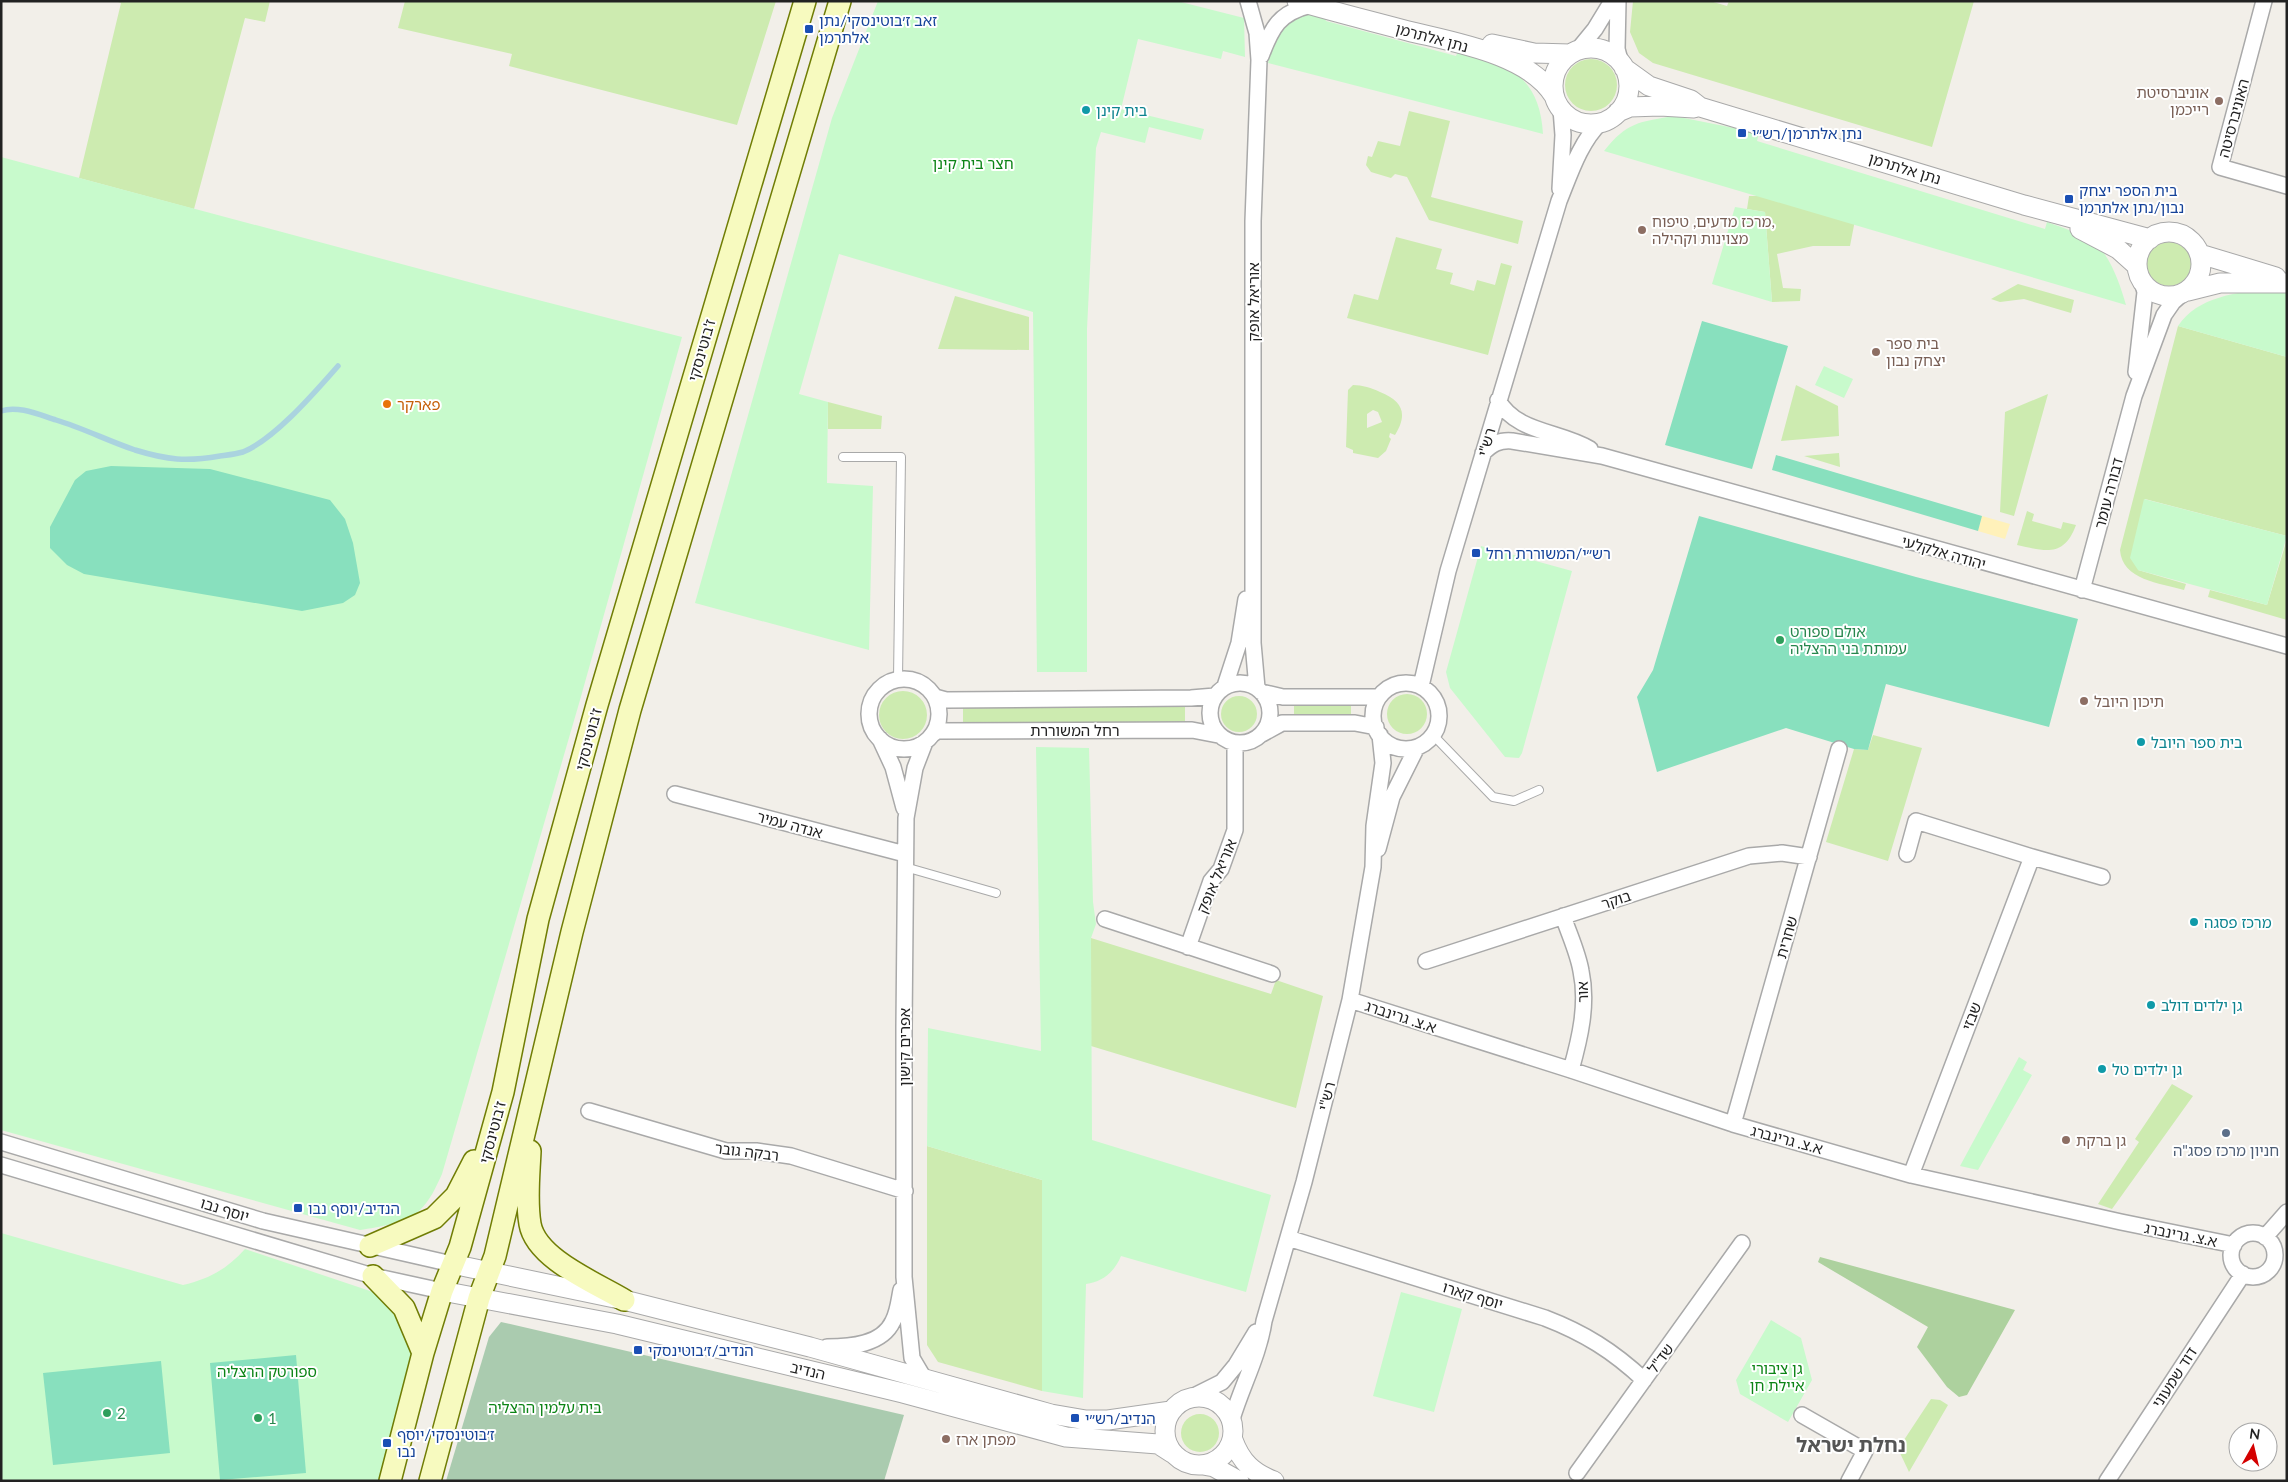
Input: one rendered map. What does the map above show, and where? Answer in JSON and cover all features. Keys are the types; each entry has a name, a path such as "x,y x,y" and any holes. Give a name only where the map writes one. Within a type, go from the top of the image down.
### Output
{"main road":[{"name":"ז'בוטינסקי","path":"390,1481 423,1353 442,1292 460,1246 503,1092 538,919 597,705 805,1"},
{"path":"430,1481 479,1298 487,1272 495,1256 572,932 630,710 840,2"},
{"path":"370,1246 434,1218 456,1196 503,1092"},
{"path":"532,1102 528,1194 530,1226 538,1242 553,1259 624,1300"},
{"path":"373,1276 404,1308 413,1324 423,1353"}],"street":[{"name":"אוריאל אופק","path":"1248,1 1257,33 1259,60 1253,221 1253,643 1259,690"},
{"name":"נתן אלתרמן","path":"1344,1 1515,50 1534,53 1574,52"},
{"path":"1612,1 1595,29 1574,52 1563,60 1554,77 1558,102 1572,119 1581,122 1601,122 1618,112 1627,96 1628,77 1618,48 1618,1"},
{"name":"האוניברסיטה","path":"2264,1 2220,167 2287,186"},
{"name":"אוריאל אופק","path":"1259,60 1269,36 1279,21 1304,3"},
{"name":"נתן אלתרמן","path":"1304,3 1484,50 1537,76 1548,85 1558,102"},
{"path":"1574,52 1589,48 1602,50 1613,55 1623,66"},
{"name":"נתן אלתרמן","path":"1623,66 1649,86 1691,100 1700,107 2024,205 2150,239"},
{"name":"רש\"י","path":"1558,102 1564,135 1559,200"},
{"name":"נתן אלתרמן","path":"1618,112 1630,107 1660,106 1689,109 1700,107"},
{"name":"רש\"י","path":"1421,686 1448,571 1559,200 1575,163 1594,128 1601,122"},
{"name":"נתן אלתרמן","path":"2024,205 2089,233 2118,249 2139,272"},
{"path":"2185,292 2198,280 2201,271 2200,254 2190,240 2174,233 2157,235 2150,239 2140,251 2139,272 2151,291 2158,294 2166,296 2185,292 2220,282 2287,281"},
{"path":"2200,254 2287,281"},
{"name":"דבורה עומר","path":"2134,396 2144,310 2144,292 2139,272"},
{"name":"דבורה עומר","path":"2082,590 2134,396 2164,315 2173,302 2185,292"},
{"name":"יהודה אלקלעי","path":"1498,400 1509,415 1515,419 1587,447 1602,456"},
{"name":"יהודה אלקלעי","path":"1483,453 1489,446 1500,440 1506,440 1602,456 2287,646"},
{"name":"אוריאל אופק","path":"1220,691 1239,643 1254,543"},
{"path":"909,679 920,682 935,697 940,713 938,724 929,738 916,747 905,749 889,746 873,730 870,720 871,703 879,690 898,680 909,679"},
{"path":"1378,731 1374,711 1380,697 1391,687 1400,683 1421,686 1433,696 1439,710 1438,726 1426,742 1417,747 1407,748 1396,747 1378,731 1355,723 1282,723 1250,742 1236,744 1218,735 1210,719 1209,709 1220,691 1244,683 1283,698 1380,697"},
{"path":"1259,690 1269,703 1270,713 1267,727 1261,735"},
{"name":"רחל המשוררת","path":"935,697 946,700 1191,698 1220,691"},
{"name":"רחל המשוררת","path":"929,738 938,731 1192,730 1218,735"},
{"name":"רש\"י","path":"1373,867 1374,826 1383,763 1378,731"},
{"name":"אפרים קישון","path":"925,1380 912,1358 904,1277 905,860 906,818 913,775 919,753 929,738"},
{"name":"אפרים קישון","path":"880,739 896,776 906,818"},
{"name":"אוריאל אופק","path":"1188,946 1211,881 1221,869 1235,830 1236,744"},
{"name":"רש\"י","path":"1232,1419 1261,1339 1264,1320 1304,1182 1350,1000 1373,867 1392,797 1417,747"},
{"name":"שחרית","path":"1733,1124 1839,749"},
{"name":"אנדה עמיר","path":"675,794 905,860"},
{"path":"1907,854 1916,821 2102,877"},
{"name":"בוקר","path":"1426,960 1749,856 1782,854 1808,857"},
{"name":"שבזי","path":"1911,1174 2032,857"},
{"name":"אור","path":"1563,916 1582,971 1584,1001 1581,1034 1571,1070"},
{"path":"1105,920 1272,974"},
{"name":"א.צ. גרינברג","path":"1350,1000 1733,1124 1911,1174 2121,1222 2234,1245"},
{"name":"רבקה גובר","path":"589,1111 726,1151 756,1151 790,1156 905,1190"},
{"name":"יוסף נבו","path":"1,1142 263,1221 452,1264"},
{"name":"יוסף נבו","path":"1,1165 373,1276 442,1292"},
{"path":"2265,1237 2287,1212"},
{"path":"2254,1233 2265,1237 2274,1248 2275,1254 2271,1268 2260,1276 2253,1277 2236,1269 2231,1257 2234,1245 2242,1236 2254,1233"},
{"name":"יוסף קארו","path":"1288,1238 1545,1318 1570,1328 1622,1360 1644,1380"},
{"name":"שד\"ל","path":"1577,1473 1742,1243"},
{"name":"הנדיב","path":"452,1264 624,1300 810,1347 1051,1414 1086,1420 1132,1418 1171,1411"},
{"name":"דוד שמעוני","path":"2107,1481 2244,1274"},
{"name":"אפרים קישון","path":"810,1347 845,1347 867,1342 881,1335 894,1319 904,1277"},
{"name":"הנדיב","path":"442,1292 626,1327 903,1393 1066,1437 1158,1444 1172,1453"},
{"name":"רש\"י","path":"1190,1398 1222,1382 1236,1365 1264,1320"},
{"path":"1239,1481 1214,1467 1188,1464 1172,1453 1165,1436 1167,1419 1171,1411 1179,1403 1190,1398 1200,1397 1219,1403 1232,1419 1233,1440 1238,1456 1252,1470 1274,1481"},
{"path":"1802,1415 1865,1451 1849,1481"},
{"path":"1203,1465 1221,1458 1233,1440"}],"lane":[{"path":"843,457 901,457 898,680"},
{"path":"1433,734 1493,797 1514,801 1539,790"},
{"path":"905,860 996,893"}],"green space":[{"path":"115,1 270,1 265,22 245,18 194,209 79,178 121,3"},
{"path":"405,1 776,1 737,125 509,66 512,54 398,28"},
{"name":"חצר בית קינן","path":"878,1 1177,1 1244,18 1245,57 1223,51 1221,59 1138,39 1121,109 1204,129 1201,140 1149,127 1145,143 1101,132 1096,148 1087,329 1087,672 1037,672 1033,312 839,254 799,394 828,402 827,483 873,486 869,650 695,603 832,118"},
{"path":"1633,1 1710,1 1727,6 1729,1 1974,1 1932,147 1653,63 1639,53 1630,32"},
{"path":"1314,12 1324,15 1326,21 1456,56 1458,51 1476,55 1507,67 1528,86 1536,99 1541,115 1543,134 1268,63 1274,43 1282,29 1294,20"},
{"path":"1591,59 1601,61 1609,67 1615,75 1617,85 1615,95 1609,103 1601,109 1591,111 1581,109 1573,103 1567,95 1565,85 1567,75 1573,67 1581,61"},
{"path":"1409,111 1450,121 1431,197 1523,221 1518,244 1429,220 1407,177 1395,174 1391,178 1371,172 1366,165 1368,156 1372,157 1378,141 1400,146"},
{"path":"1674,116 1759,133 1757,141 2045,229 2047,222 2073,232 2092,241 2107,257 2115,273 2126,305 1604,151 1620,134 1635,125"},
{"path":"1,157 682,337 580,700 442,1174 423,1207 407,1219 360,1230 1,1130"},
{"path":"1749,196 1768,196 1856,215 1850,246 1813,246 1777,254 1783,288 1801,289 1800,301 1772,302 1765,212 1747,209"},
{"path":"1735,207 1765,212 1772,302 1712,284"},
{"path":"1396,237 1442,249 1436,269 1453,273 1450,284 1474,291 1477,280 1495,285 1501,263 1512,266 1488,355 1347,318 1354,294 1378,300"},
{"path":"2173,242 2185,248 2190,255 2190,273 2185,280 2178,285 2165,286 2157,283 2150,276 2147,260 2150,252 2157,245"},
{"path":"2018,284 2074,300 2071,313 2024,299 2000,302 1991,299"},
{"path":"2270,288 2287,293 2287,357 2178,326 2186,316 2207,302 2232,294"},
{"path":"955,296 1029,317 1029,350 938,349"},
{"path":"1702,321 1788,346 1752,469 1665,445"},
{"path":"2178,326 2287,357 2287,536 2145,499 2138,570 2186,584 2184,590 2144,579 2135,574 2127,568 2122,560 2120,550"},
{"path":"1824,366 1853,379 1844,398 1815,385"},
{"path":"1353,385 1374,389 1394,400 1401,409 1402,415 1399,427 1395,435 1390,433 1389,437 1391,439 1386,451 1378,458 1353,453 1353,450 1346,447 1348,390","holes":["1373,410 1378,412 1382,422 1367,428 1367,414"]},
{"path":"1796,385 1838,406 1839,436 1781,441"},
{"path":"2048,394 2014,516 2000,512 2005,412"},
{"path":"828,402 882,416 881,429 828,429"},
{"path":"1839,453 1840,467 1804,456"},
{"path":"1776,455 1982,516 1978,531 1772,470"},
{"path":"111,466 210,469 330,500 345,519 353,543 360,583 355,595 343,603 302,611 84,574 67,565 50,548 50,527 75,480 86,471"},
{"path":"2144,499 2287,536 2267,605 2138,570 2130,558"},
{"path":"2027,511 2034,514 2032,521 2061,529 2063,522 2076,525 2066,543 2053,550 2017,545"},
{"name":"אולם ספורט עמותת בני הרצליה","path":"1699,516 1916,577 2078,619 2049,727 1886,684 1868,750 1854,749 1786,728 1657,772 1637,697 1653,670"},
{"path":"2287,539 2287,620 2208,597 2210,590 2267,605"},
{"path":"1481,546 1572,571 1522,753 1519,758 1505,757 1450,688 1446,672"},
{"path":"903,691 912,693 920,698 925,706 927,715 925,724 920,732 912,737 903,739 894,737 886,732 881,724 879,715 881,706 886,698 894,693"},
{"path":"1411,694 1418,697 1424,703 1427,714 1426,722 1418,731 1411,734 1403,734 1396,731 1388,722 1387,710 1390,703 1399,695"},
{"path":"1239,696 1251,702 1257,714 1251,726 1239,732 1227,726 1221,714 1227,702"},
{"path":"1351,701 1351,719 1294,720 1294,703"},
{"path":"1185,704 1185,723 963,726 963,707"},
{"path":"1873,735 1922,748 1888,861 1826,842 1854,749 1868,750"},
{"path":"1036,747 1089,748 1093,902 1096,924 1091,938 1092,1140 1271,1195 1246,1292 1121,1256 1108,1275 1098,1281 1086,1284 1083,1398 1042,1391 1042,1180 927,1146 928,1028 1041,1051"},
{"path":"1091,938 1271,994 1276,980 1323,996 1296,1108 1091,1046"},
{"path":"2019,1057 2027,1062 2023,1070 2032,1075 1978,1170 1960,1166"},
{"path":"2172,1084 2193,1096 2112,1209 2098,1204 2139,1142 2135,1139"},
{"path":"927,1146 1042,1180 1042,1391 938,1362 927,1345"},
{"name":"ספורטק הרצליה","path":"1,1233 183,1285 201,1280 224,1268 245,1249 379,1294 401,1319 414,1354 381,1481 1,1481"},
{"path":"1820,1257 2015,1310 1967,1395 1959,1397 1947,1387 1917,1347 1928,1327 1818,1262"},
{"path":"1401,1292 1462,1309 1434,1412 1373,1396"},
{"name":"גן ציבורי איילת חן","path":"1771,1320 1801,1338 1812,1380 1788,1422 1740,1394 1736,1380"},
{"name":"בית עלמין הרצליה","path":"501,1322 904,1415 884,1481 446,1481 489,1337"},
{"path":"296,1355 306,1473 220,1480 210,1363"},
{"path":"161,1361 170,1453 53,1465 43,1373"},
{"path":"1931,1399 1940,1400 1948,1405 1909,1472 1900,1453 1904,1440"},
{"path":"1200,1414 1213,1420 1219,1433 1213,1446 1200,1452 1187,1446 1181,1433 1187,1420"}],"sand":[{"path":"1982,516 2010,524 2005,539 1978,531"}],"waterway":[{"path":"1,411 15,409 36,413 115,443 157,456 177,459 208,458 243,452 268,437 294,414 338,366"}],"place":[{"name":"זאב ז׳בוטינסקי/נתן אלתרמן","path":"809,29"},
{"name":"אוניברסיטת רייכמן","path":"2219,101"},
{"name":"בית קינן","path":"1086,110"},
{"name":"נתן אלתרמן/רש״י","path":"1742,133"},
{"name":"בית הספר יצחק נבון/נתן אלתרמן","path":"2069,199"},
{"name":"מרכז מדעים, טיפוח, מצוינות וקהילה","path":"1642,230"},
{"name":"בית ספר יצחק נבון","path":"1876,352"},
{"name":"פארקר","path":"387,404"},
{"name":"רש״י/המשוררת רחל","path":"1476,553"},
{"name":"אולם ספורט עמותת בני הרצליה","path":"1780,640"},
{"name":"תיכון היובל","path":"2084,701"},
{"name":"בית ספר היובל","path":"2141,742"},
{"name":"מרכז פסגה","path":"2194,922"},
{"name":"גן ילדים דולב","path":"2151,1005"},
{"name":"גן ילדים טל","path":"2102,1069"},
{"name":"חניון מרכז פסג\"ה","path":"2226,1133"},
{"name":"גן ברקת","path":"2066,1140"},
{"name":"הנדיב/יוסף נבו","path":"298,1208"},
{"name":"הנדיב/ז׳בוטינסקי","path":"638,1350"},
{"name":"2","path":"107,1413"},
{"name":"1","path":"258,1418"},
{"name":"הנדיב/רש״י","path":"1075,1418"},
{"name":"מפתן ארז","path":"946,1439"},
{"name":"ז׳בוטינסקי/יוסף נבו","path":"387,1443"}],"district":[{"name":"נחלת ישראל","path":"1851,1444"}]}
